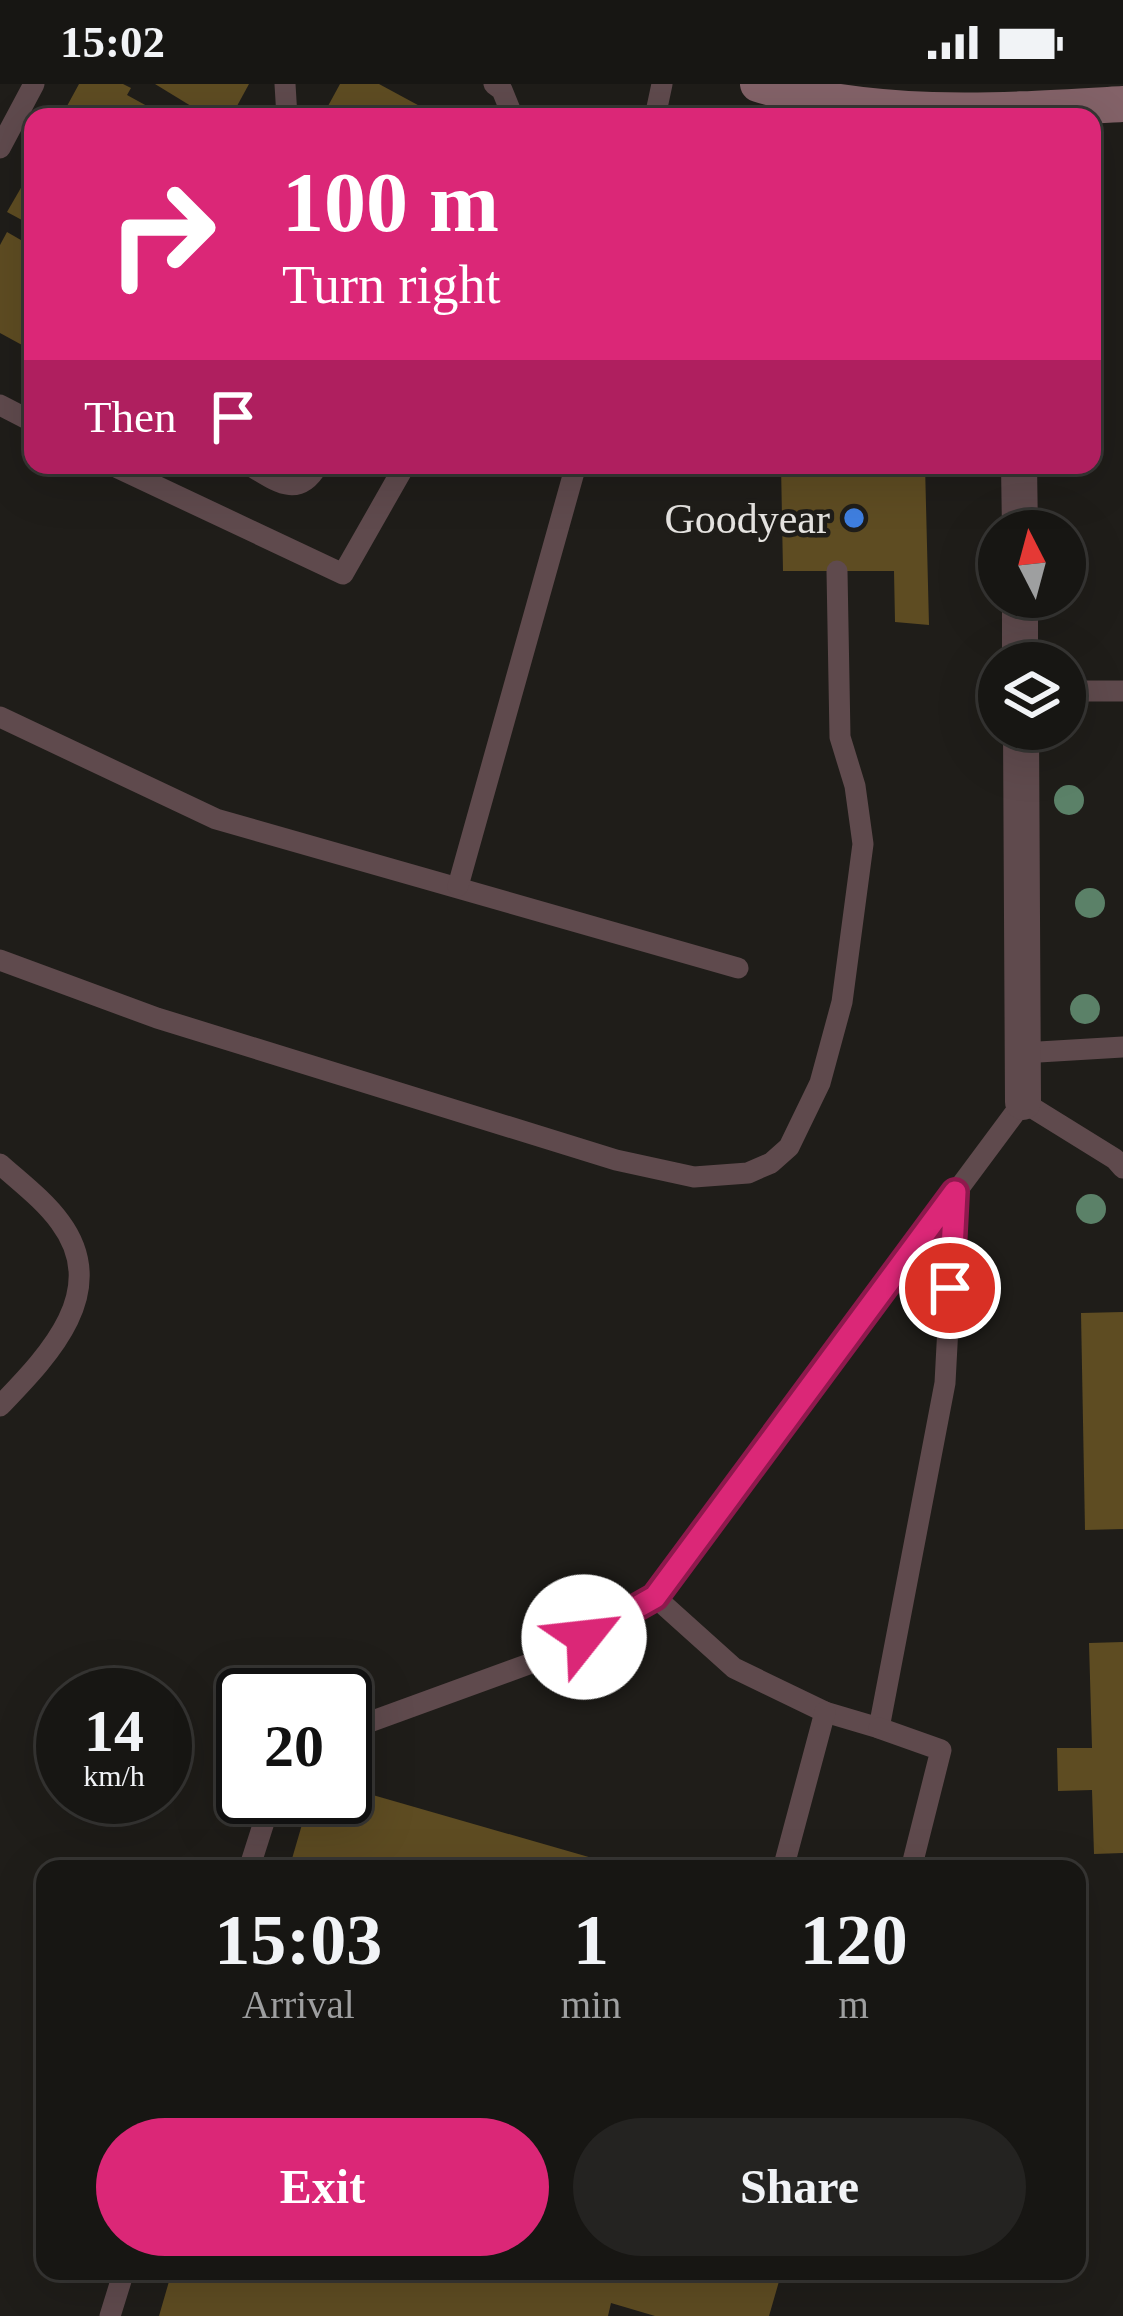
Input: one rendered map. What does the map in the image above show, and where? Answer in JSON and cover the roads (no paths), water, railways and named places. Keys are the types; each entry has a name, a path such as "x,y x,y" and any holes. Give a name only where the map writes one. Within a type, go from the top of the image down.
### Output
{"main road":[{"path":"758,84 828,100 896,108"},
{"path":"980,108 1123,104"}],"street":[{"path":"1019,474 1019,510"},
{"path":"1021,750 1023,1102"}],"lane":[{"path":"0,148 34,84"},
{"path":"134,474 344,574 400,474"},
{"path":"265,474 296,485 313,474"},
{"path":"458,886 573,474"},
{"path":"0,960 157,1018 616,1160 694,1177 748,1173 789,1147 820,1083 842,1002 863,844 840,737 837,571"},
{"path":"1086,691 1123,691"},
{"path":"0,718 216,819 738,968"},
{"path":"1022,1053 1123,1047"},
{"path":"372,1721 548,1657 655,1597 1023,1102 1123,1168"},
{"path":"0,1164 61,1223 75,1251 79,1277 70,1317 33,1372 0,1406"},
{"path":"878,1728 945,1383 955,1192"},
{"path":"655,1597 734,1668 826,1712 941,1750 913,1860"},
{"path":"785,1860 826,1712"},
{"path":"253,1860 264,1824"},
{"path":"110,2316 121,2280"}],"place":[{"name":"Goodyear","path":"854,518"}]}
